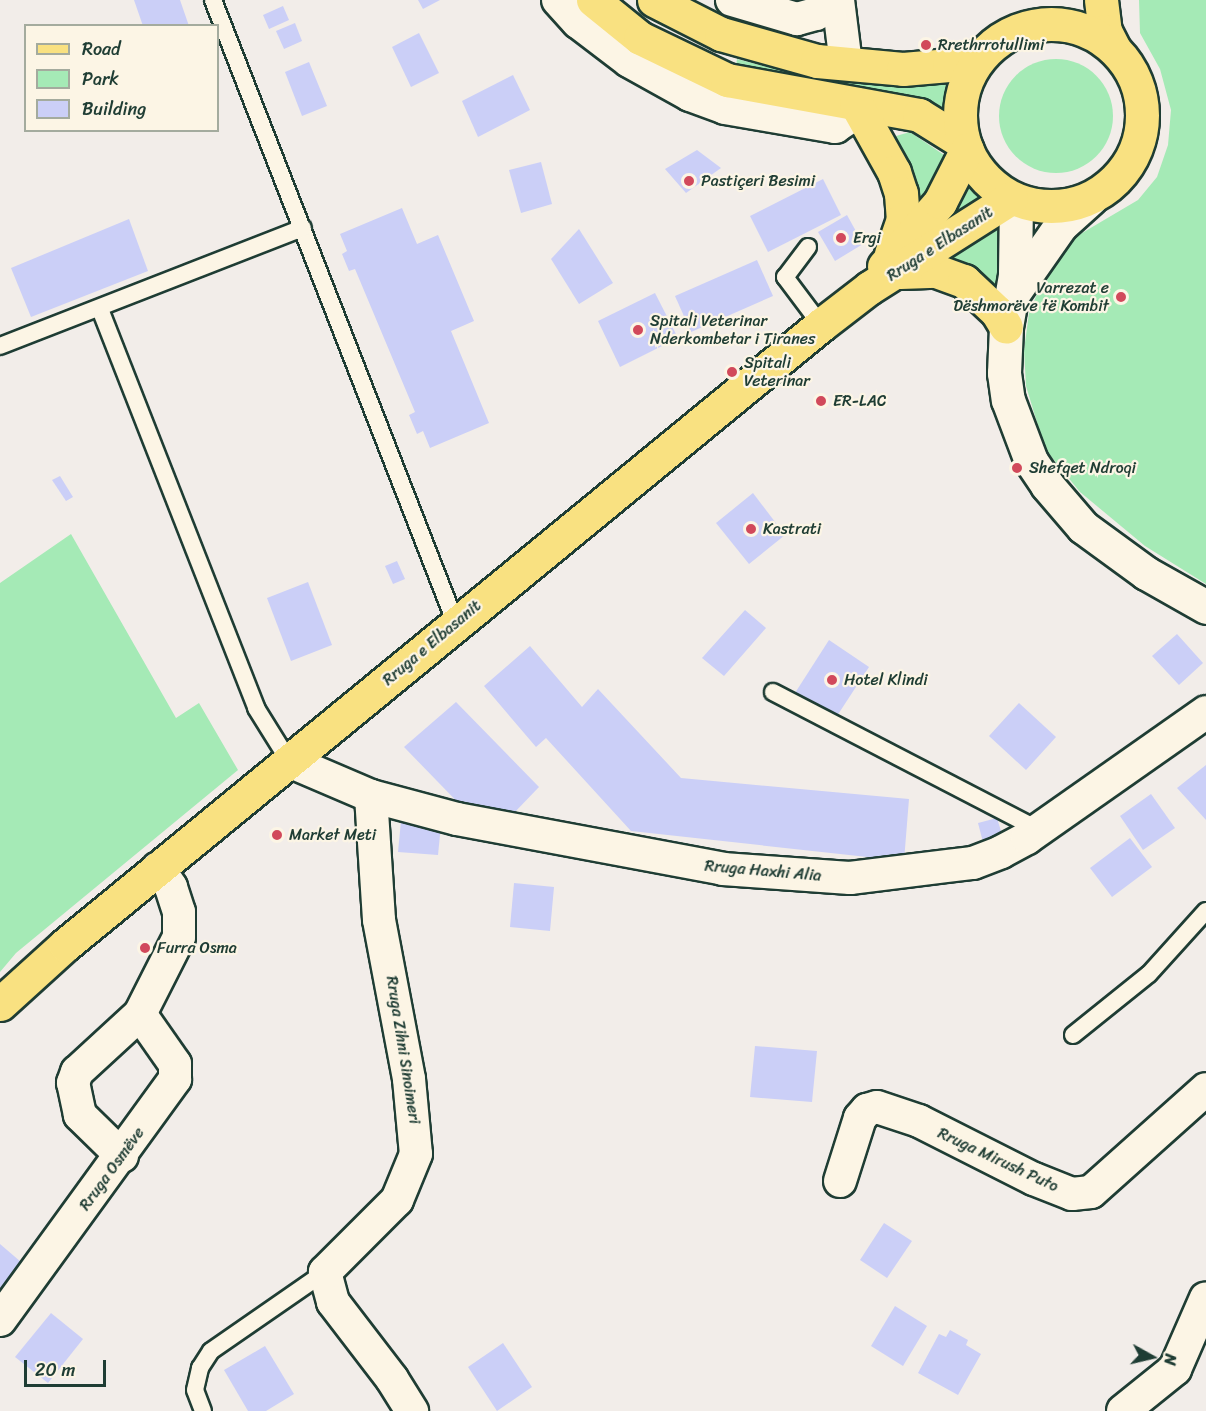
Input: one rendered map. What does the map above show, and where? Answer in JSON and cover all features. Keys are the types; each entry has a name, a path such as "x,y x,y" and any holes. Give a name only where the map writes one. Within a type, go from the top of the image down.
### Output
{"main road":[{"path":"593,0 640,38 727,80 919,116 965,146 984,178 1014,199 1048,207 1091,198"},
{"path":"654,0 721,34 781,52 846,64 930,67 982,55 1018,30 1047,0"},
{"path":"688,0 721,34"},
{"path":"1013,294 1055,232 1124,170 1142,130 1138,86 1105,31 1101,0"},
{"path":"1018,30 1062,24 1090,32 1114,49"},
{"path":"965,146 962,97 982,55"},
{"path":"856,104 894,172 901,193 903,219 895,264 936,271 964,281 997,312 1006,327"},
{"name":"Rruga e Elbasanit","path":"0,1004 158,868 895,264 940,202 965,146"},
{"path":"1014,199 1013,294 1006,327 1008,400 1028,454 1047,485 1083,527 1112,550 1206,608"},
{"name":"Rruga e Elbasanit","path":"895,264 1014,199"}],"street":[{"path":"558,0 578,22 628,61 690,95 725,108 835,127 849,117 856,104"},
{"path":"732,0 797,19 816,14 833,0"},
{"path":"838,0 846,64"},
{"name":"Rruga Haxhi Alia","path":"289,760 371,796 458,819 642,856 795,877 850,878 973,863 1037,829 1206,712"},
{"name":"Rruga Zihni Sinoimeri","path":"325,1272 397,1200 416,1154 408,1068 379,920 371,796"},
{"path":"122,1156 80,1115 73,1095 77,1072 140,1014 179,937 179,912 171,887 158,868"},
{"name":"Rruga Osmëve","path":"0,1320 122,1156 178,1072 140,1014"},
{"name":"Rruga Mirush Puto","path":"840,1181 860,1118 867,1110 877,1107 919,1121 1072,1194 1091,1192 1206,1089"},
{"path":"325,1272 333,1302 392,1379 412,1411"},
{"path":"1123,1411 1175,1369 1206,1298"}],"lane":[{"path":"213,0 456,624"},
{"path":"0,346 100,309 303,228"},
{"path":"808,247 785,277 821,325"},
{"path":"100,309 256,708 289,760"},
{"path":"773,692 1037,829"},
{"path":"1073,1035 1149,974 1206,911"},
{"name":"Rruga Zihni Sinoimeri","path":"203,1411 195,1390 200,1368 211,1351 325,1272"}],"green space":[{"name":"Varrezat e Dëshmorëve të Kombit","path":"1139,0 1206,0 1206,584 1145,546 1080,492 1045,449 1026,386 1024,350 1029,313 1042,282 1077,236 1138,200 1157,177 1168,145 1171,110 1160,69 1140,33"},
{"path":"737,59 784,71 892,87 958,78 952,116 736,66"},
{"path":"1056,59 1078,63 1097,75 1109,94 1113,116 1109,138 1097,157 1078,169 1056,173 1034,169 1015,157 1003,138 999,116 1003,94 1015,75 1034,63"},
{"path":"910,132 947,157 921,212 889,138"},
{"path":"967,171 993,200 916,245"},
{"path":"1001,222 999,292 938,257"},
{"path":"71,534 176,718 199,703 238,770 16,953 0,972 0,583"}],"building":[{"path":"134,0 180,0 188,24 142,24"},
{"path":"418,0 440,0 423,9"},
{"path":"283,6 289,20 269,29 263,15"},
{"path":"295,23 302,41 284,49 276,31"},
{"path":"419,33 439,73 411,87 392,47"},
{"path":"309,62 327,106 302,116 285,72"},
{"path":"513,75 530,110 478,137 462,101"},
{"name":"Pastiçeri Besimi","path":"697,150 721,168 686,193 665,169"},
{"path":"541,162 552,204 521,213 509,170"},
{"path":"823,179 841,215 768,252 750,216"},
{"path":"402,208 417,244 438,235 474,321 451,331 489,423 430,448 423,431 417,434 409,415 415,412 355,269 349,271 342,254 347,251 340,234"},
{"name":"Ergi","path":"847,215 863,244 835,261 818,232"},
{"path":"129,219 148,271 31,317 11,268"},
{"path":"579,229 613,283 579,304 551,259"},
{"path":"757,260 773,296 691,332 675,296"},
{"name":"Spitali Veterinar Nderkombetar i Tiranes","path":"655,293 678,338 620,367 598,321"},
{"path":"60,476 73,497 66,501 52,480"},
{"name":"Kastrati","path":"753,493 785,535 749,564 716,523"},
{"path":"397,561 405,579 393,584 385,566"},
{"path":"308,582 332,645 291,661 267,598"},
{"path":"745,610 766,628 724,676 702,658"},
{"path":"1177,634 1203,663 1179,685 1152,656"},
{"name":"Hotel Klindi","path":"829,640 869,667 835,719 795,693"},
{"path":"530,646 582,707 598,689 681,778 909,799 904,861 631,831 546,738 536,747 484,686"},
{"path":"456,702 539,787 513,814 472,817 404,747"},
{"path":"1019,703 1056,737 1026,770 989,736"},
{"path":"1206,765 1206,820 1177,788"},
{"path":"1151,794 1175,828 1143,850 1120,816"},
{"path":"997,818 1004,841 984,846 978,823"},
{"path":"401,821 441,825 438,855 398,852"},
{"path":"1130,838 1152,867 1112,897 1090,868"},
{"path":"514,883 554,887 550,931 510,927"},
{"path":"755,1046 817,1051 812,1102 750,1097"},
{"path":"884,1223 912,1241 887,1278 860,1260"},
{"path":"0,1244 28,1268 0,1301"},
{"path":"895,1306 927,1326 903,1366 871,1346"},
{"path":"51,1313 83,1339 48,1383 15,1357"},
{"path":"950,1330 968,1340 966,1345 981,1354 958,1395 918,1373 939,1334 946,1337"},
{"path":"503,1343 532,1387 497,1411 468,1367"},
{"path":"265,1346 294,1394 266,1411 248,1411 224,1370"}],"place":[{"name":"Rrethrrotullimi","path":"926,45"},
{"name":"Pastiçeri Besimi","path":"689,181"},
{"name":"Ergi","path":"841,238"},
{"name":"Varrezat e Dëshmorëve të Kombit","path":"1121,297"},
{"name":"Spitali Veterinar Nderkombetar i Tiranes","path":"638,330"},
{"name":"Spitali Veterinar","path":"732,372"},
{"name":"ER-LAC","path":"821,401"},
{"name":"Shefqet Ndroqi","path":"1017,468"},
{"name":"Kastrati","path":"751,529"},
{"name":"Hotel Klindi","path":"832,680"},
{"name":"Market Meti","path":"277,835"},
{"name":"Furra Osma","path":"145,948"}]}
